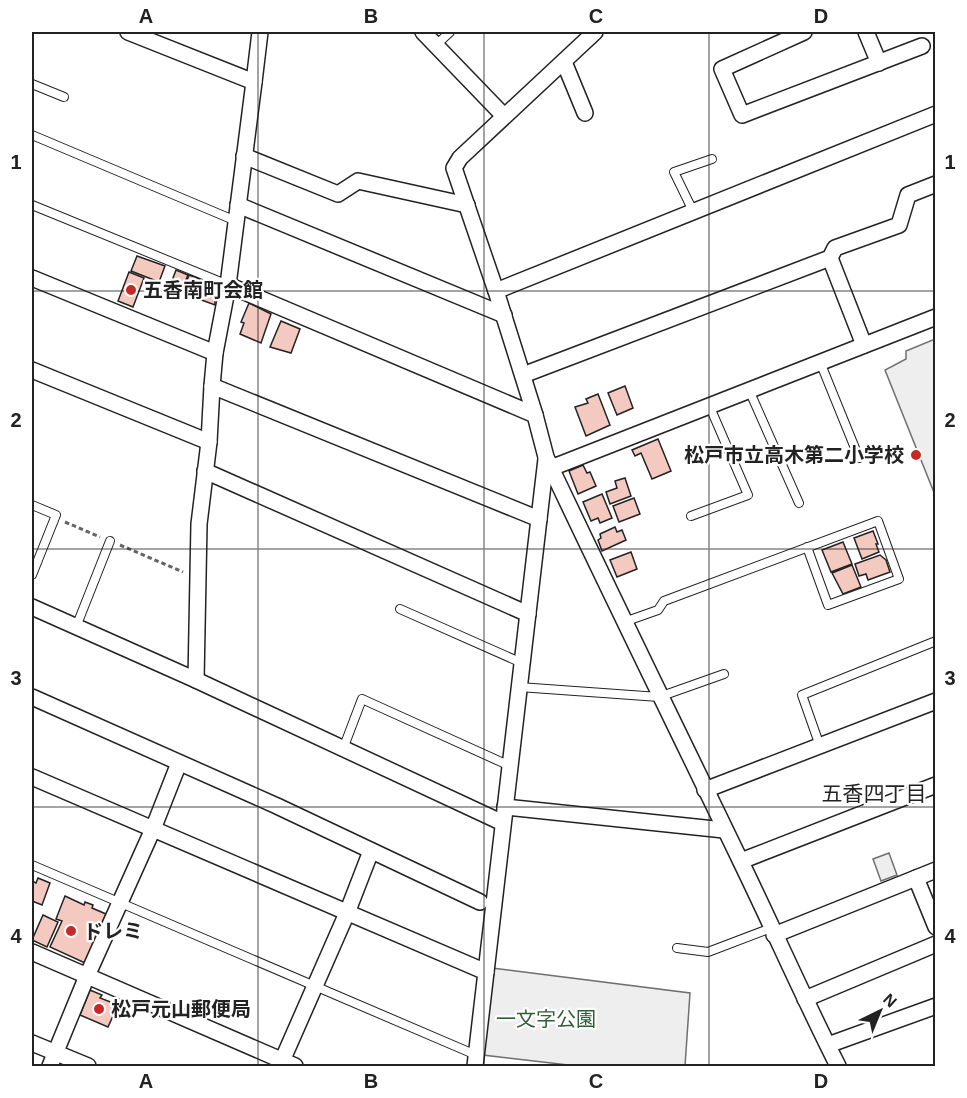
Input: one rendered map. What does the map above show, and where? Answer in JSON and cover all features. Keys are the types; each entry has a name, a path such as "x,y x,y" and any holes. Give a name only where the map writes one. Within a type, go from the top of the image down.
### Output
{"street":[{"path":"128,32 254,82"},
{"path":"196,680 199,524 209,442 215,353 228,285 260,32"},
{"path":"423,32 504,116"},
{"path":"595,32 460,158 454,168 504,315 548,462 838,1066"},
{"path":"804,32 722,69 742,115 922,46"},
{"path":"866,32 879,63"},
{"path":"564,62 585,113"},
{"path":"496,291 936,114"},
{"path":"244,156 338,194 358,181 467,205"},
{"path":"523,375 830,258 835,248 899,225 908,195 936,184"},
{"path":"238,205 504,315"},
{"path":"830,258 864,345"},
{"path":"32,278 215,353"},
{"path":"228,285 535,415"},
{"path":"548,462 709,405 936,317"},
{"path":"32,370 209,442"},
{"path":"212,386 539,519"},
{"path":"476,1061 539,519 548,462"},
{"path":"205,471 528,614"},
{"path":"32,607 196,680 503,823"},
{"path":"32,697 277,806 480,902"},
{"path":"705,790 936,701"},
{"path":"53,1060 118,902 153,829 179,763"},
{"path":"32,777 486,972"},
{"path":"741,861 936,785"},
{"path":"505,807 724,830"},
{"path":"32,952 289,1064 315,987 371,851"},
{"path":"772,932 936,870"},
{"path":"916,878 936,927"},
{"path":"805,999 936,944"},
{"path":"828,1045 936,1006"},
{"path":"32,1043 53,1060 87,1066"}],"lane":[{"path":"436,45 450,32"},
{"path":"32,84 64,97"},
{"path":"32,135 236,221"},
{"path":"693,211 674,172 712,159"},
{"path":"32,205 228,285"},
{"path":"820,362 859,458"},
{"path":"749,390 800,502"},
{"path":"692,516 748,495 709,405"},
{"path":"32,505 56,515 32,575"},
{"path":"624,623 658,610 664,601 807,547 878,521 898,579 828,605 807,547"},
{"path":"76,627 110,541"},
{"path":"400,609 522,663"},
{"path":"820,746 802,695 936,641"},
{"path":"519,687 659,697 724,674"},
{"path":"343,749 362,699 510,766"},
{"path":"32,865 315,987 476,1061"},
{"path":"677,948 708,952 772,932"}],"path":[{"path":"55,518 198,578"}],"green space":[{"path":"935,339 935,495 885,370 906,359 906,351"},
{"path":"889,853 897,875 881,881 873,859"},
{"name":"一文字公園","path":"492,968 690,993 685,1066 577,1066 483,1055"}],"building":[{"path":"137,256 165,266 159,282 131,271"},
{"path":"176,270 188,275 181,291 170,286"},
{"path":"129,272 144,278 133,307 118,301"},
{"path":"189,275 200,279 193,295 183,291"},
{"path":"203,281 219,287 215,296 215,305 196,298"},
{"path":"249,303 271,314 261,343 240,334 244,323 241,322"},
{"path":"281,321 300,329 291,353 270,347"},
{"path":"625,386 633,408 617,415 608,393"},
{"path":"598,394 610,425 586,436 575,407 588,403 586,399"},
{"path":"658,439 671,471 652,479 641,453 635,456 632,450"},
{"path":"583,465 587,473 590,472 596,486 578,494 569,471"},
{"path":"625,478 631,496 610,504 606,492 617,488 615,481"},
{"path":"602,494 612,518 600,523 598,518 591,521 583,502"},
{"path":"634,498 640,514 619,522 613,506"},
{"path":"615,527 617,532 622,530 626,540 602,551 598,540 601,538 600,534"},
{"path":"873,531 879,552 862,559 854,538"},
{"path":"843,542 852,564 831,572 822,550"},
{"path":"631,552 637,569 617,577 610,560"},
{"path":"880,555 886,560 890,572 868,580 866,574 859,576 855,564"},
{"path":"852,565 861,587 843,594 832,573"},
{"path":"38,878 50,883 42,905 32,901 32,881 36,883"},
{"path":"65,896 84,905 85,902 93,905 92,908 106,914 85,963 50,947 62,921 56,919"},
{"path":"43,915 58,922 47,947 32,940"},
{"path":"90,990 102,995 100,998 118,1005 108,1027 80,1015"}],"place":[{"name":"五香南町会館","path":"131,290"},
{"name":"松戸市立高木第二小学校","path":"916,455"},
{"name":"ドレミ","path":"71,931"},
{"name":"松戸元山郵便局","path":"99,1009"}],"district":[{"name":"五香四丁目","path":"874,794"}]}
